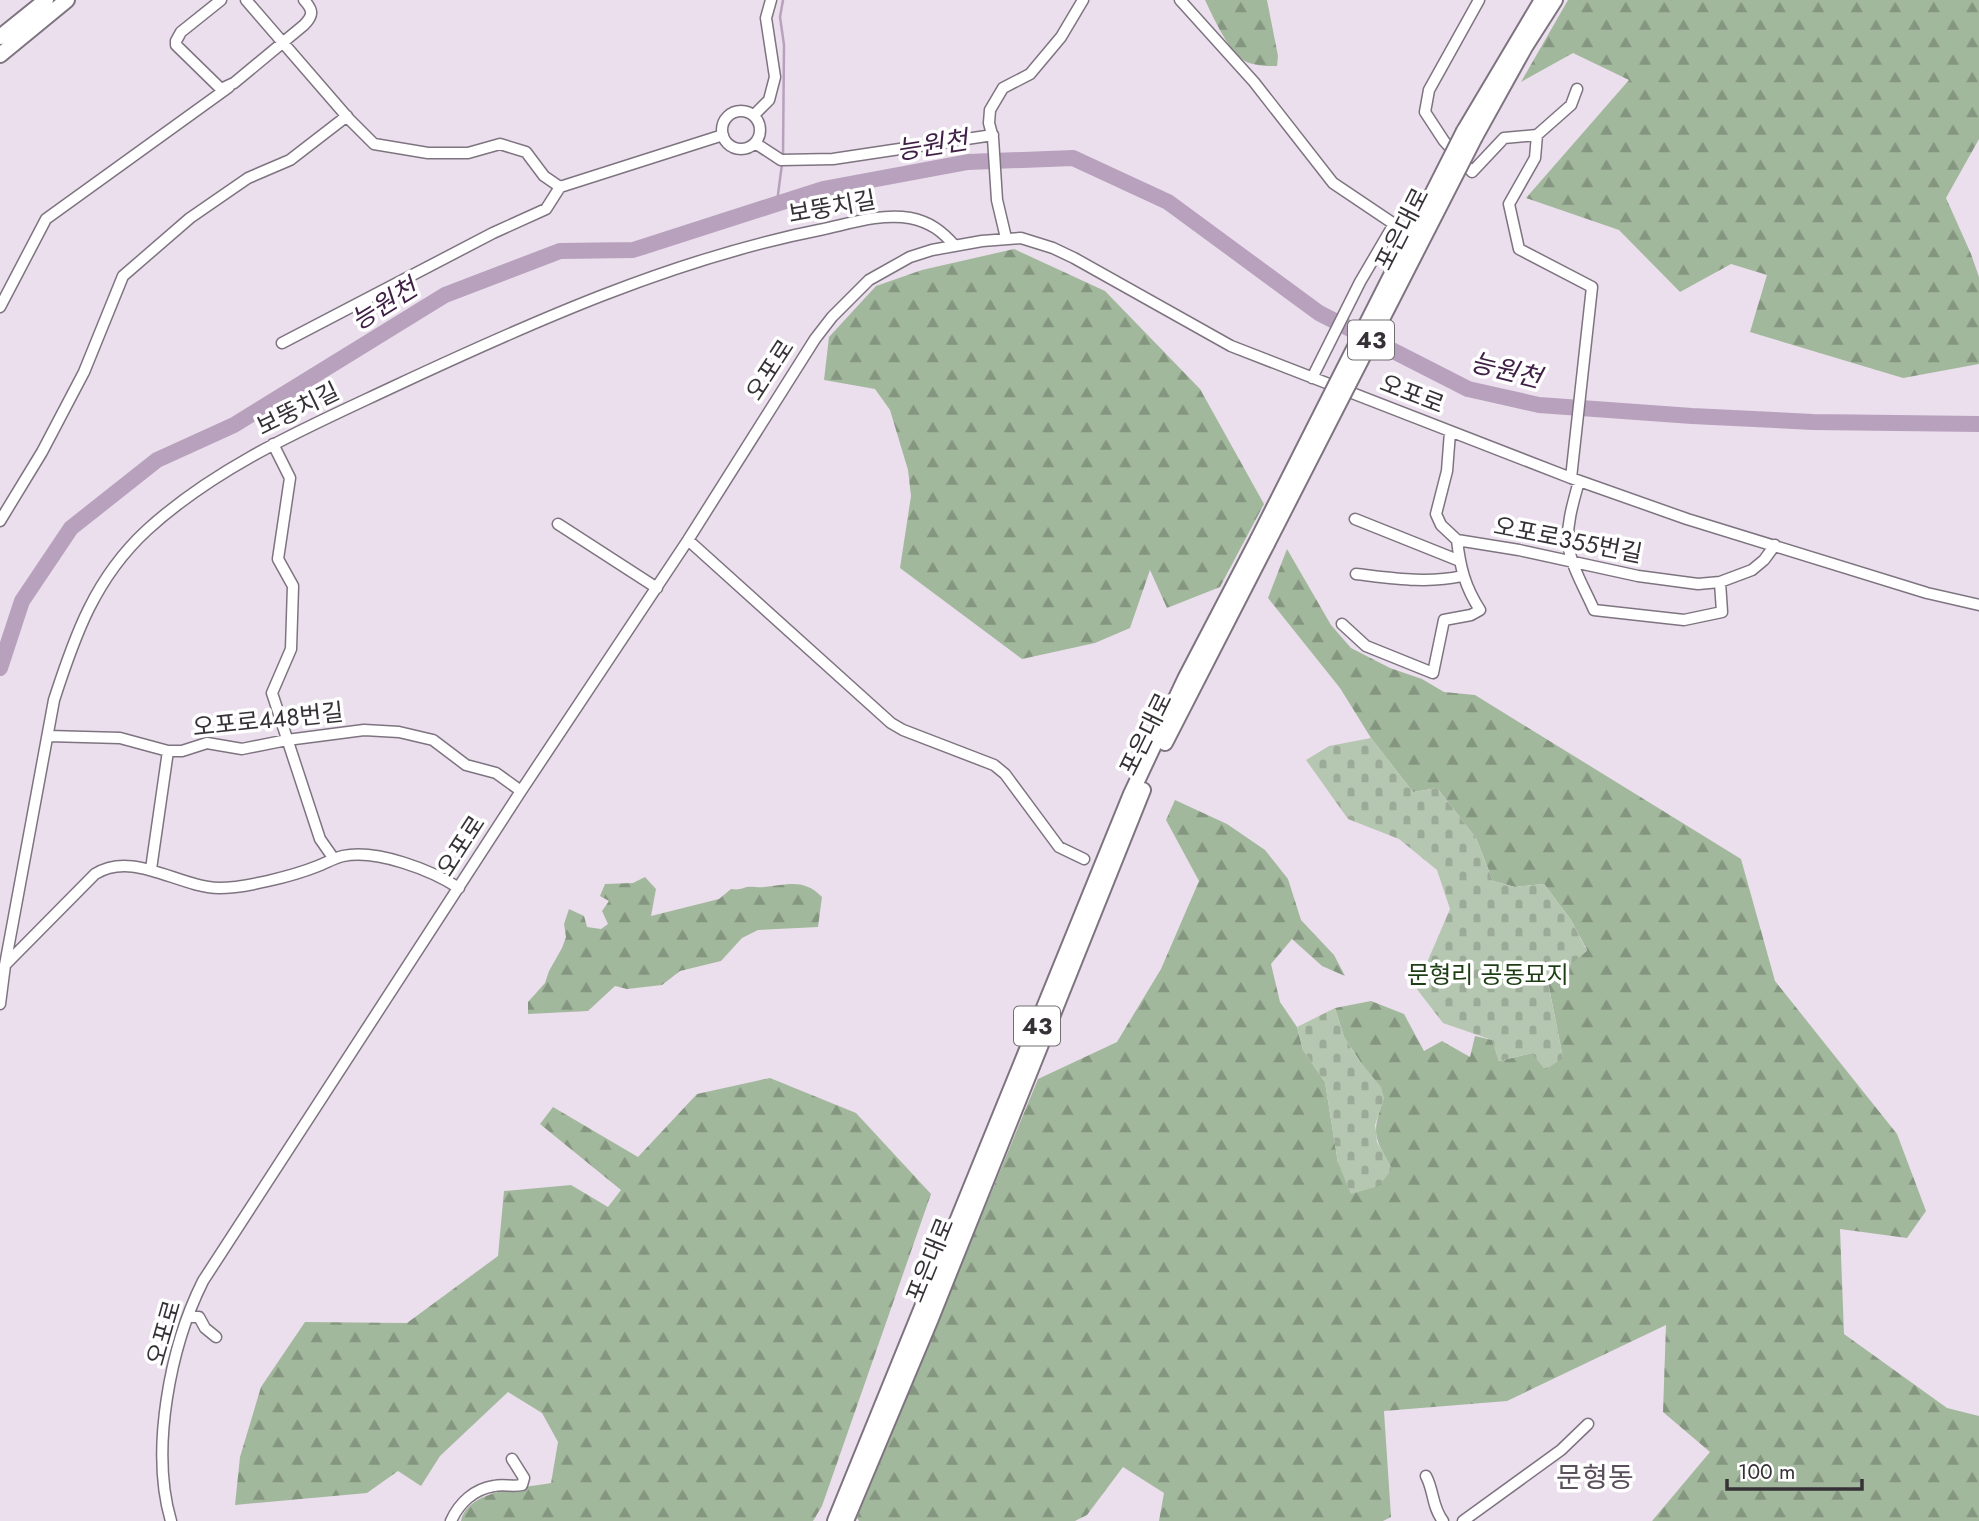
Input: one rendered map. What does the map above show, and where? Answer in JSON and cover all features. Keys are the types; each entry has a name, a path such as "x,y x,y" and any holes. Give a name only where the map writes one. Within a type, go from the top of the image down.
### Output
{"highway":[{"path":"0,37 46,0"},
{"path":"0,55 67,0"},
{"name":"43","path":"1262,542 1469,134 1541,0"},
{"name":"43","path":"1469,134 1555,0"},
{"name":"포은대로","path":"835,1521 1131,794 1185,679 1262,542"},
{"name":"포은대로","path":"846,1521 930,1321 1151,771 1262,542"}],"street":[{"path":"221,0 181,32 176,45 218,88 229,87"},
{"path":"246,0 374,144 428,153 468,153 500,144 526,152 544,176 559,187"},
{"path":"0,307 46,219 229,87 284,43 310,19 311,8 304,0"},
{"path":"754,115 769,100 775,77 766,18 771,0"},
{"path":"1006,238 997,200 990,110 1003,88 1030,74 1061,37 1083,0"},
{"path":"1180,0 1254,82 1333,183 1394,224 1360,282 1312,378"},
{"path":"1479,0 1429,90 1425,112 1444,141 1472,172 1504,138 1537,135 1571,105 1577,89"},
{"path":"743,111 754,115 761,125 761,132 755,143 750,148 736,149 730,146 723,135 723,123 731,114 743,111"},
{"path":"0,522 42,452 84,372 123,276 190,218 248,178 290,160 347,116"},
{"path":"282,343 493,233 546,209 559,187 723,135"},
{"path":"1537,135 1535,158 1509,204 1519,249 1592,287 1568,542 1572,561 1594,610 1685,620 1722,612 1720,582"},
{"path":"755,143 780,160 794,160 833,159 993,137"},
{"name":"보뚱치길","path":"0,1004 54,700 79,626 98,590 119,559 145,532 198,488 273,444 503,337 725,251 886,217 925,222 940,229 955,246"},
{"name":"오포로","path":"171,1521 162,1480 162,1435 173,1375 188,1317 215,1262 521,791 657,588 815,339 831,317 869,280 891,267 911,257 955,246 1021,238 1053,248 1098,271 1206,334 1450,432 1687,519 1927,593 1979,605"},
{"name":"오포로355번길","path":"1450,432 1447,471 1436,514 1441,525 1457,540 1519,550 1638,576 1698,584 1720,582 1752,570 1775,545"},
{"path":"273,444 290,478 278,559 293,586 291,649 272,692 320,839 334,859"},
{"path":"1355,519 1460,561"},
{"path":"558,524 657,588"},
{"path":"688,540 891,723 994,765 1005,774 1059,846 1084,859"},
{"path":"1342,624 1366,646 1433,673 1444,620 1471,615 1480,610 1468,592 1462,576 1457,540"},
{"path":"1356,574 1406,580 1444,580 1462,576"},
{"name":"오포로448번길","path":"48,736 120,738 168,751 182,751 207,743 242,749 364,730 419,735 433,740 466,765 496,773 521,791"},
{"path":"151,869 168,751"},
{"path":"5,965 104,868 116,866 151,869 184,882 219,888 287,875 344,856 357,855 406,863 437,874 459,888"},
{"path":"188,1317 199,1317 205,1328 216,1338"},
{"path":"1463,1521 1560,1450 1588,1424"},
{"path":"452,1521 459,1506 480,1490 494,1485 522,1485 524,1478 512,1459"},
{"path":"1426,1476 1432,1486 1434,1506 1443,1521"}],"green space":[{"path":"1205,0 1267,0 1278,56 1277,66 1253,64 1240,58 1225,39"},
{"path":"1568,0 1979,0 1979,139 1946,198 1979,277 1979,364 1903,378 1750,332 1767,275 1731,264 1680,292 1619,230 1526,198 1629,80 1573,53 1521,82"},
{"path":"1014,249 1105,291 1200,389 1264,504 1220,587 1167,608 1150,570 1130,628 1095,643 1022,659 900,568 911,496 908,470 890,410 875,389 824,380 829,337 876,286 922,270"},
{"path":"1287,549 1331,625 1351,648 1390,668 1422,679 1444,692 1475,695 1741,859 1775,981 1897,1134 1926,1211 1907,1238 1840,1229 1844,1334 1947,1408 1979,1416 1979,1521 1652,1521 1710,1452 1663,1412 1666,1325 1507,1401 1384,1411 1391,1517 1383,1521 1159,1521 1164,1493 1123,1467 1087,1515 1075,1521 859,1521 857,1518 1038,1079 1117,1042 1161,969 1199,881 1166,820 1175,800 1227,824 1265,850 1288,879 1301,920 1334,955 1345,976 1322,966 1292,939 1271,964 1280,1002 1297,1027 1303,1050 1325,1082 1338,1163 1392,1169 1376,1135 1377,1120 1384,1098 1344,1037 1335,1008 1371,1001 1404,1014 1424,1051 1442,1041 1470,1057 1475,1036 1492,1040 1499,1061 1532,1053 1563,1058 1548,982 1587,950 1571,920 1544,884 1515,887 1493,881 1476,838 1437,788 1413,792 1371,738 1340,688 1268,598"},
{"name":"문형리 공동묘지","path":"1371,738 1413,792 1437,788 1476,838 1493,881 1515,887 1544,884 1571,920 1587,951 1548,983 1563,1058 1545,1070 1532,1053 1499,1061 1492,1040 1443,1023 1416,988 1450,909 1437,870 1399,839 1348,819 1306,760 1329,746"},
{"path":"645,877 656,889 651,916 719,899 731,889 802,885 822,897 818,927 758,930 742,938 721,961 680,971 662,985 627,989 615,986 588,1011 528,1014 528,1002 545,983 562,948 566,937 564,924 569,909 584,916 587,927 601,929 608,924 602,911 609,901 600,896 605,884 633,883"},
{"path":"1335,1008 1344,1037 1381,1087 1384,1098 1375,1125 1377,1142 1392,1169 1379,1186 1351,1194 1338,1163 1325,1082 1303,1050 1297,1027"},
{"path":"770,1078 856,1113 931,1194 822,1506 813,1521 461,1521 466,1510 485,1496 551,1483 558,1442 542,1413 508,1392 440,1456 421,1486 398,1471 367,1493 235,1505 240,1457 261,1387 305,1322 407,1323 498,1256 504,1191 571,1185 608,1207 621,1190 540,1124 553,1107 638,1157 697,1094"}],"waterway":[{"path":"783,0 780,17 784,45 783,157"},
{"name":"능원천","path":"0,668 22,601 71,528 157,460 234,425 445,295 560,251 633,250 823,189 968,162 1073,158 1168,202 1319,313 1468,389 1539,405 1692,416 1813,422 1979,424"},
{"path":"777,202 782,164"}],"district":[{"name":"문형동","path":"1595,1477"}]}
